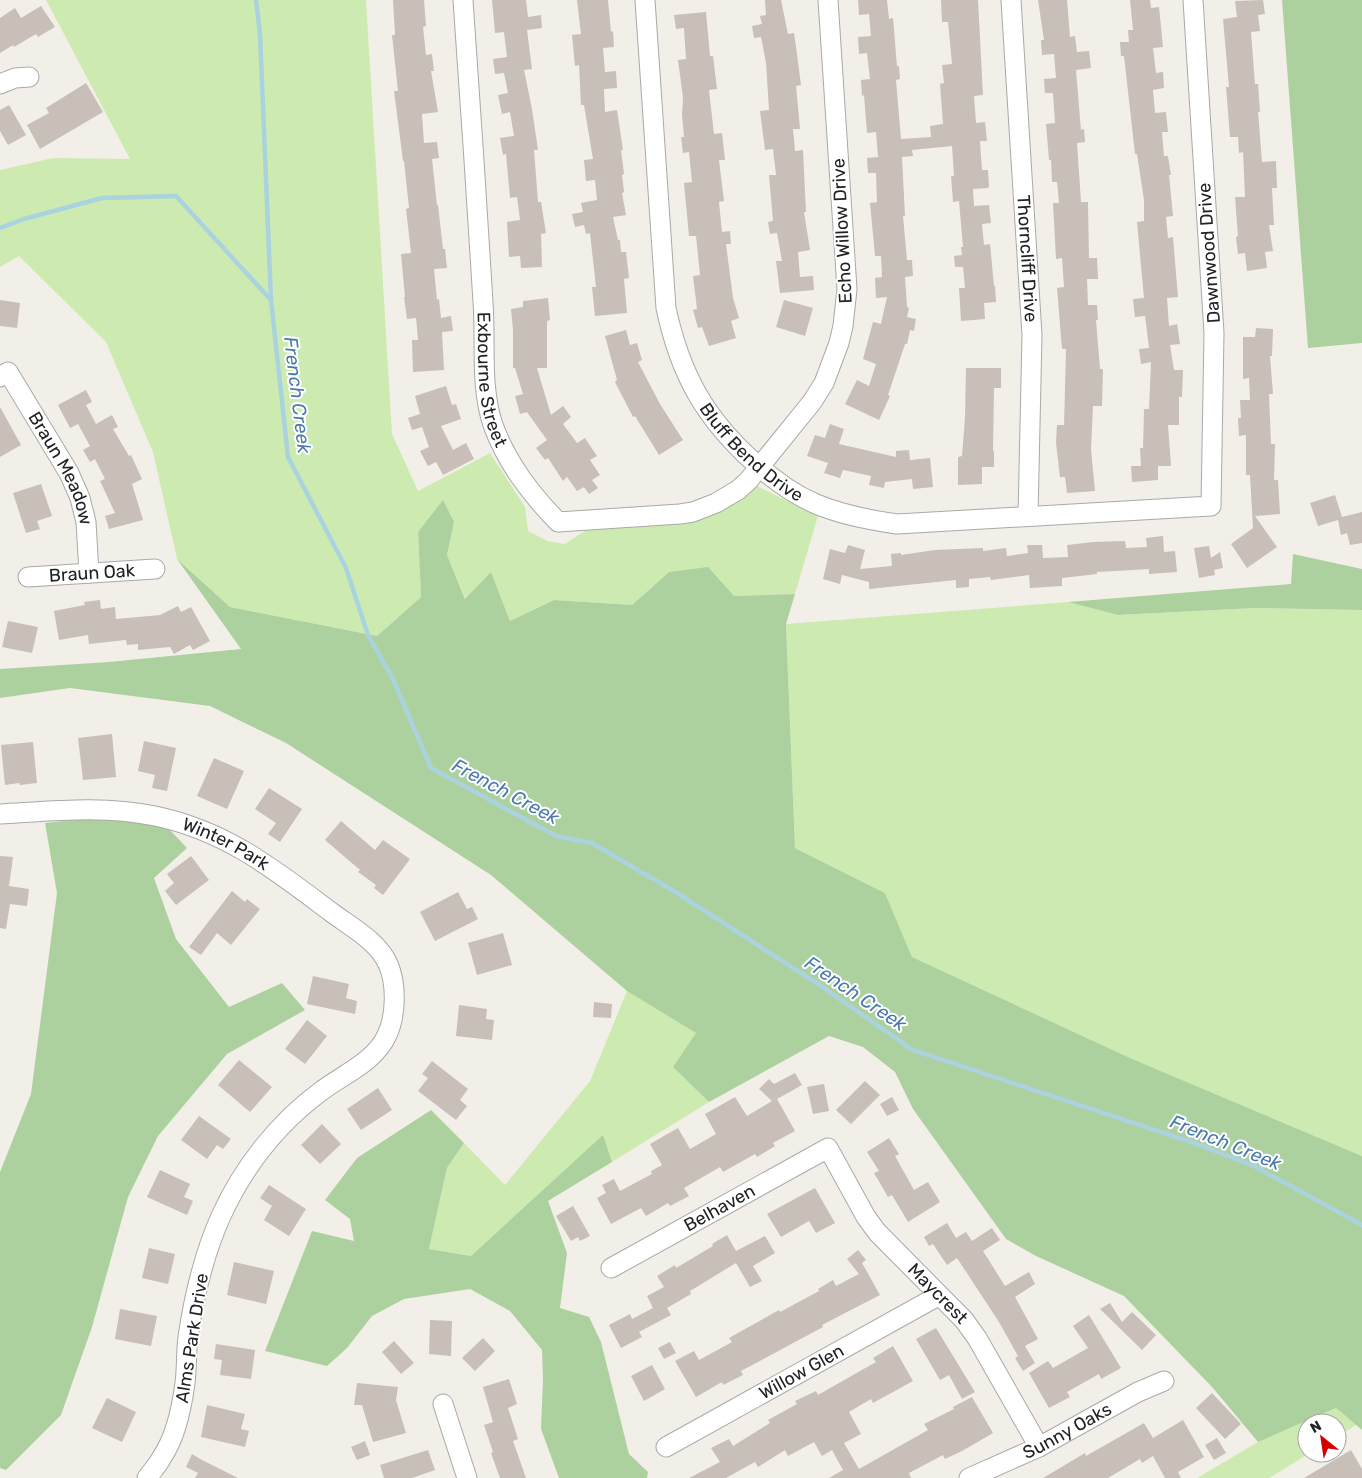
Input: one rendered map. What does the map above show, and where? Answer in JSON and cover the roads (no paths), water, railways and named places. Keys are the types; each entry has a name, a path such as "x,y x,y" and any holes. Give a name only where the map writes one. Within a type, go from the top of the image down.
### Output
{"street":[{"name":"Exbourne Street","path":"463,0 484,317 487,402 493,424 510,463 538,502 558,522 693,512 711,506 728,497 748,481 760,467"},
{"name":"Bluff Bend Drive","path":"645,0 666,308 679,358 701,401 717,425 739,449 774,479 801,496 839,513 897,524 1211,506"},
{"name":"Echo Willow Drive","path":"760,467 812,402 824,383 839,343 846,307 847,289 828,0"},
{"name":"Thorncliff Drive","path":"1011,0 1032,335 1028,516"},
{"name":"Dawnwood Drive","path":"1193,0 1214,333 1211,506"},
{"path":"0,84 15,78 29,77"},
{"name":"Braun Meadow","path":"4,374 68,473 80,498 86,522 89,573"},
{"name":"Braun Oak","path":"28,577 154,569"},
{"name":"Winter Park","path":"0,814 87,809 120,810 156,816 214,835 256,856 367,939 376,947 389,965 395,992"},
{"name":"Alms Park Drive","path":"147,1478 164,1456 180,1413 193,1308 201,1275 220,1217 237,1184 261,1149 293,1114 321,1091 356,1069 379,1047 387,1035 394,1009 395,992"},
{"name":"Belhaven","path":"611,1268 828,1148"},
{"name":"Maycrest","path":"828,1148 866,1217 877,1232 938,1296 964,1320 977,1338 1039,1447"},
{"name":"Willow Glen","path":"666,1446 938,1296"},
{"name":"Sunny Oaks","path":"969,1478 1039,1447 1130,1396 1164,1381"},
{"path":"443,1404 467,1478"}],"waterway":[{"name":"French Creek","path":"256,0 260,34 271,300 288,457 346,568 368,635 393,679 431,768 556,836 592,843 677,893 818,984 913,1050 1197,1144 1254,1166 1362,1225"},
{"path":"0,228 24,219 102,198 176,196 271,300"}]}
